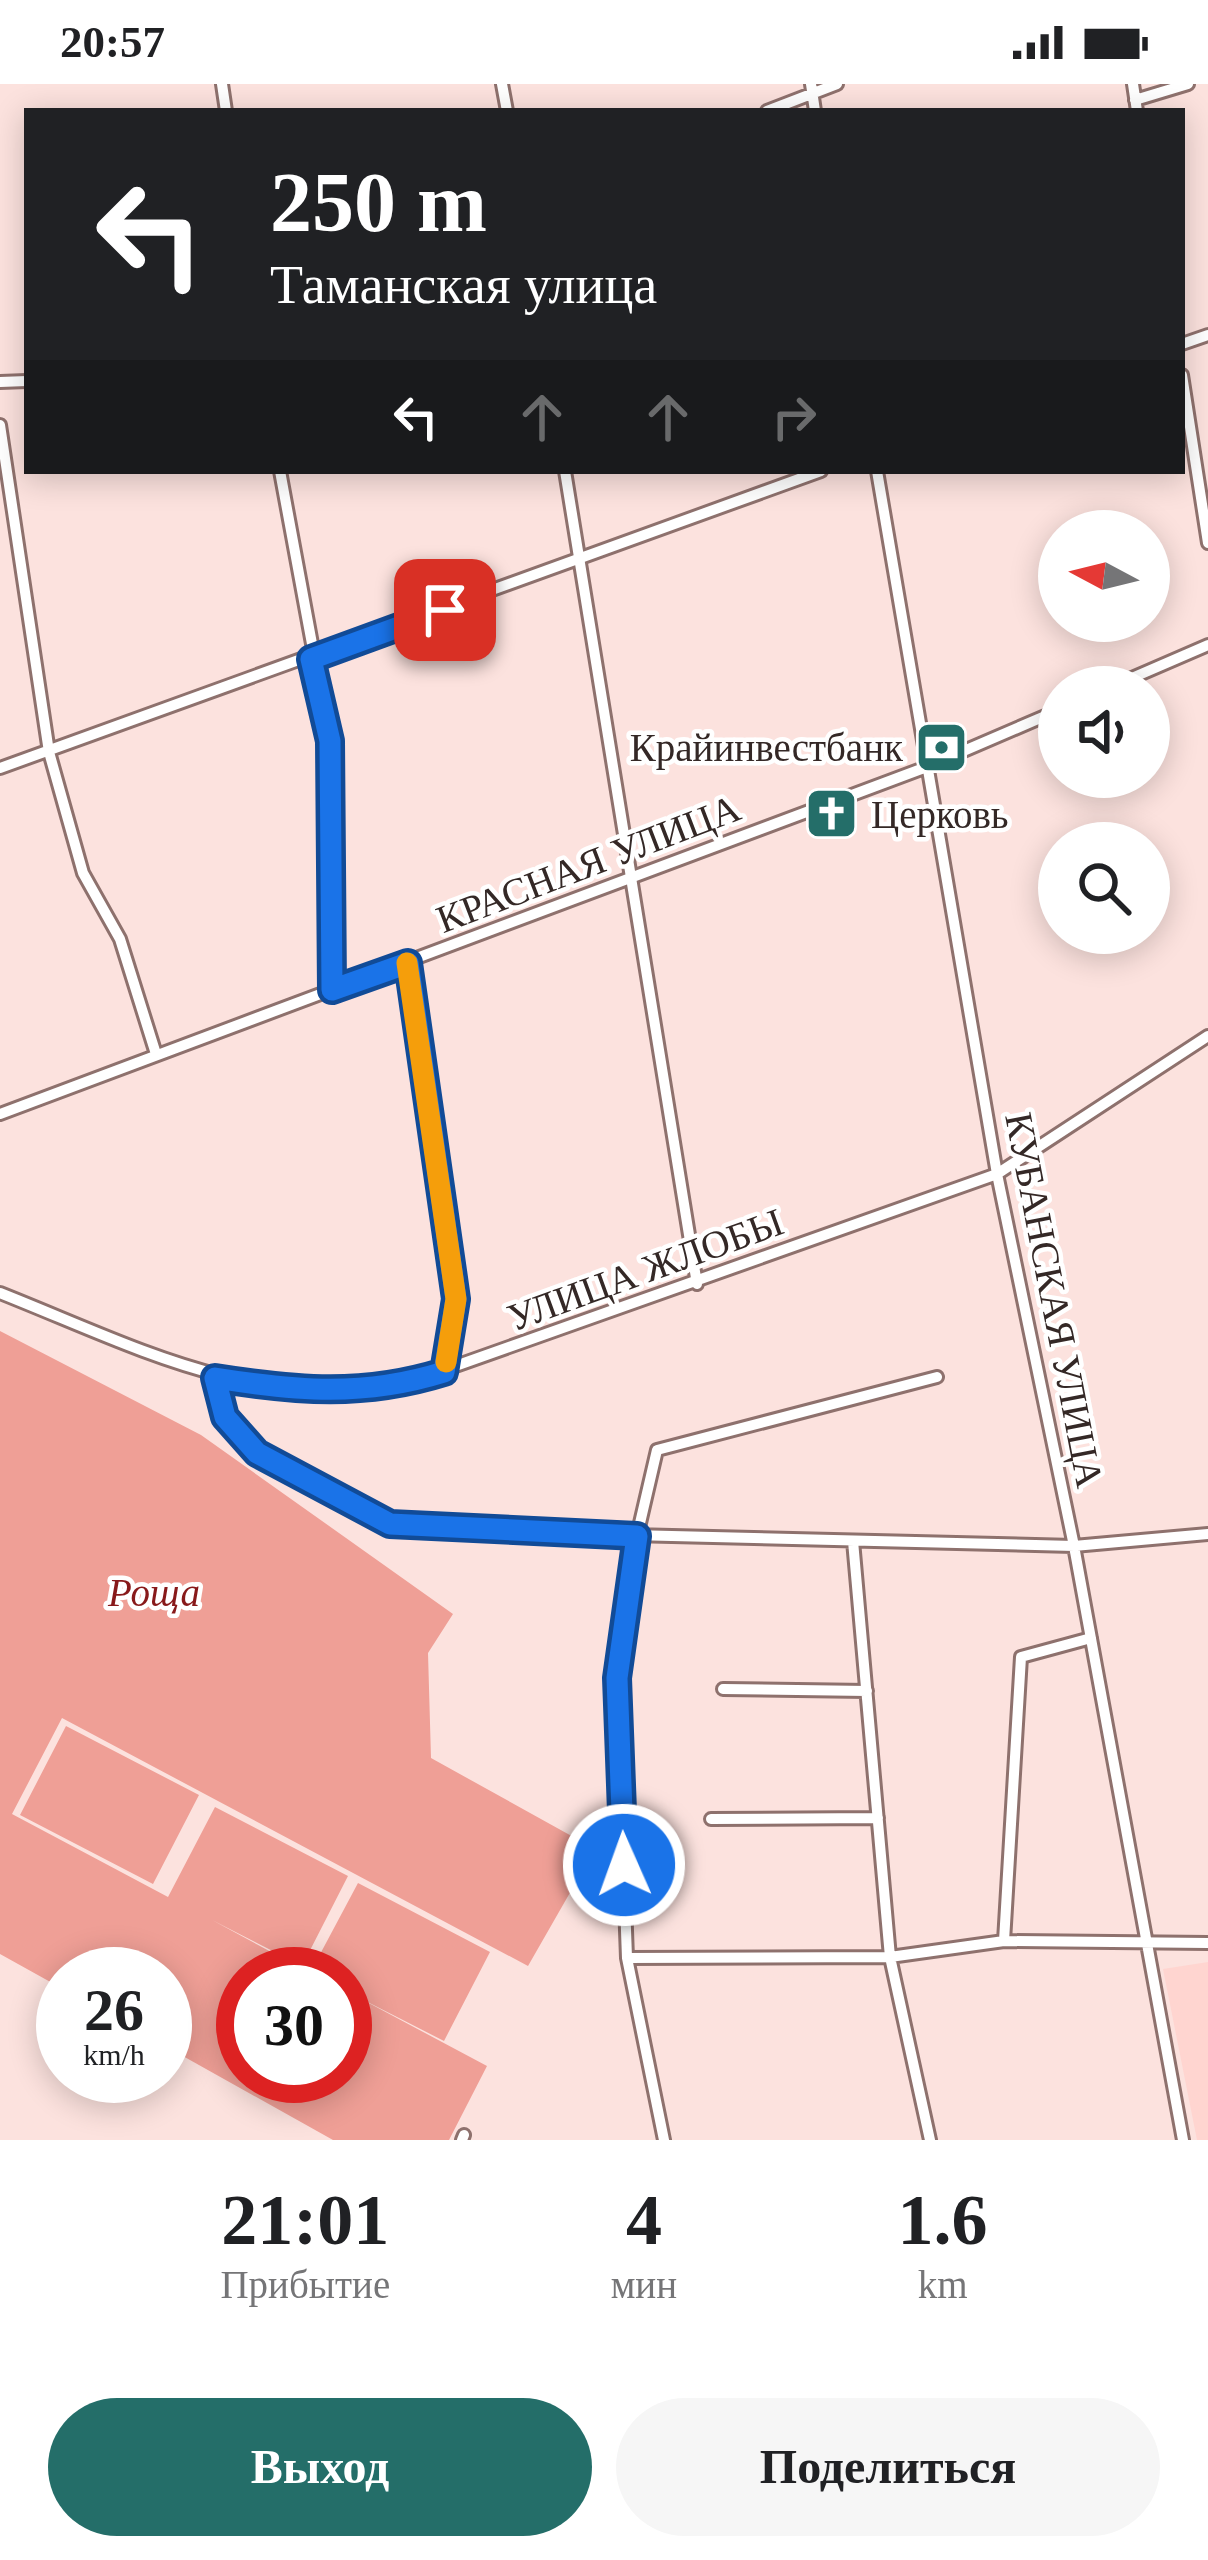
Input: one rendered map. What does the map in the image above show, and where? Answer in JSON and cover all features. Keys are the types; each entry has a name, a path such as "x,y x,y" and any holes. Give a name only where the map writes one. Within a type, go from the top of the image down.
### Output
{"street":[{"path":"773,108 812,89 837,84"},
{"path":"1132,84 1136,106 1188,84"},
{"path":"1185,394 1208,543"},
{"path":"0,425 50,752 83,873 120,939 156,1054"},
{"path":"280,474 311,659 330,741 332,990"},
{"path":"565,474 697,1284"},
{"path":"0,768 813,474"},
{"name":"КУБАНСКАЯ УЛИЦА","path":"877,474 924,768 997,1174 1074,1546 1183,2140"},
{"path":"1160,666 1208,645"},
{"name":"КРАСНАЯ УЛИЦА","path":"0,1114 633,879 924,768 1038,719"},
{"path":"408,963 456,1299 444,1372"},
{"name":"УЛИЦА ЖЛОБЫ","path":"0,1293 215,1378 307,1393 352,1392 444,1372 997,1174 1208,1036"},
{"path":"664,2140 627,1958 617,1678 637,1536 657,1450 937,1377"},
{"path":"215,1378 225,1417 257,1453 390,1524 637,1536 1074,1546 1208,1534"},
{"path":"853,1541 890,1957 930,2140"},
{"path":"1004,1940 1021,1657 1091,1638"},
{"path":"723,1689 867,1691"},
{"path":"711,1819 878,1818"},
{"path":"627,1958 890,1957 1004,1940 1145,1946 1208,1943"}],"shaded area":[{"path":"1208,1962 1208,2140 1197,2140 1163,1969"}],"green space":[{"name":"Роща","path":"0,1331 201,1435 453,1614 428,1653 431,1758 595,1849 528,1966 62,1718 12,1814 168,1897 215,1807 348,1876 312,1947 265,1947 212,1920 262,1947 216,1947 216,2075 192,2061 192,1947 36,1947 36,1974 0,1954"},
{"path":"66,1726 199,1795 153,1884 20,1815"},
{"name":"Роща","path":"358,1883 490,1952 444,2041 372,2004 372,1947 324,1947"},
{"name":"Роща","path":"372,2005 487,2066 449,2140 333,2140 267,2103 372,2103"}],"slow traffic":[{"path":"407,963 456,1299 446,1362"}],"place":[{"name":"Крайинвестбанк","path":"942,747"},
{"name":"Церковь","path":"832,814"}],"route":[{"path":"445,610 311,659 330,741 332,990 408,963 456,1299 444,1372 399,1386 352,1392 307,1393 215,1378 225,1417 257,1453 390,1524 429,1530 637,1536 617,1678 624,1865"}]}
